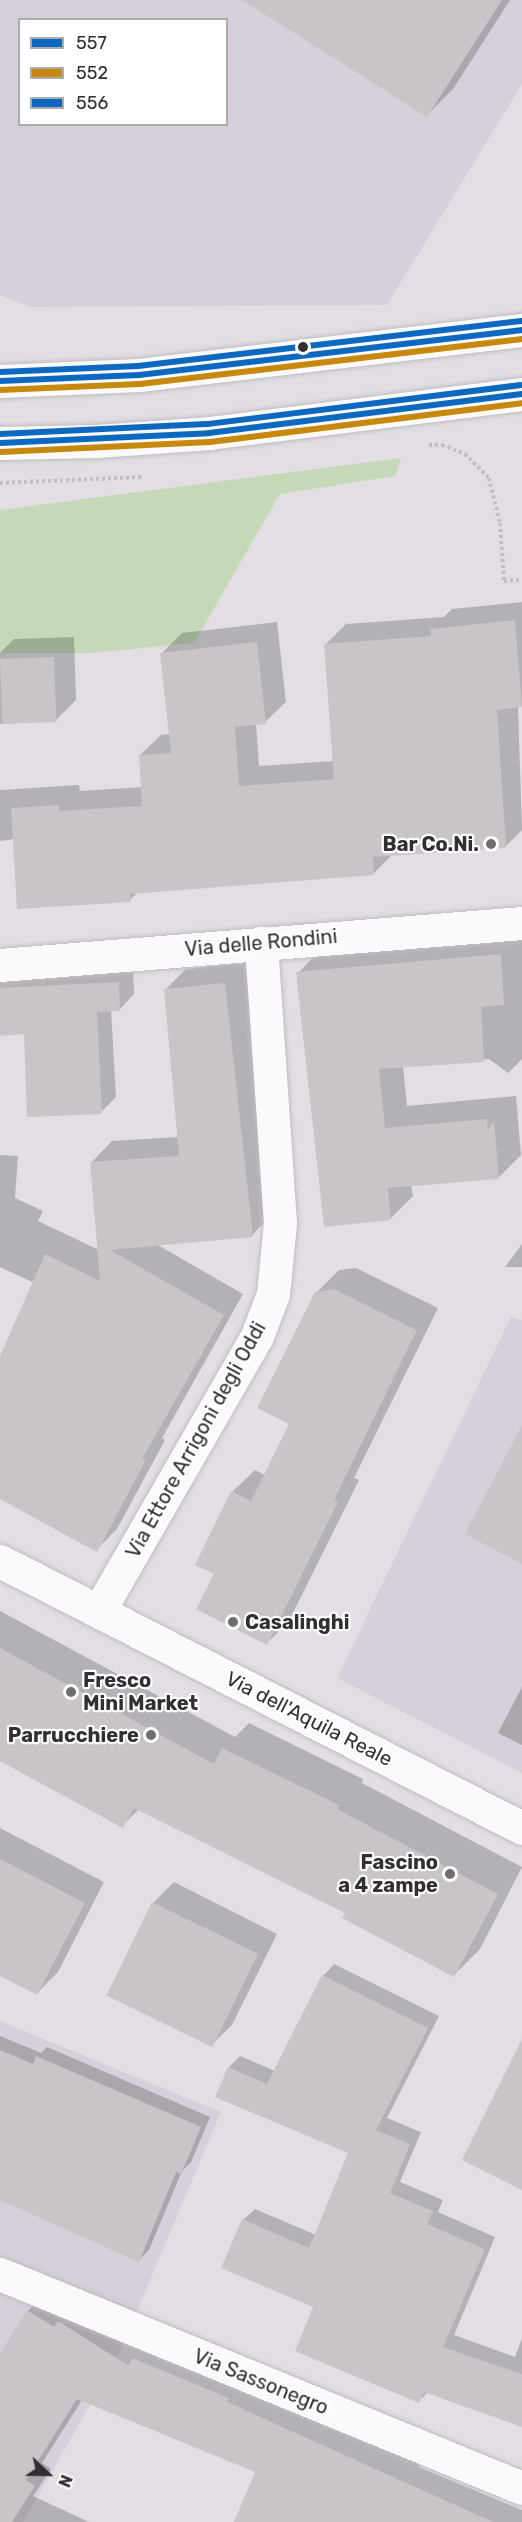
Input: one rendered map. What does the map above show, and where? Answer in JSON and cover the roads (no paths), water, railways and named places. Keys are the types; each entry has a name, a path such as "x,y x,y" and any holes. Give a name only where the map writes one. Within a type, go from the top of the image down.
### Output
{"street":[{"path":"0,381 80,380 150,374 522,330"},
{"path":"0,443 96,441 209,433 522,394"},
{"name":"Via delle Rondini","path":"0,965 522,923"},
{"name":"Via Ettore Arrigoni degli Oddi","path":"100,1609 257,1336 273,1294 280,1223 261,943"},
{"name":"Via dell'Aquila Reale","path":"0,1561 100,1609 522,1828"},
{"name":"Via Sassonegro","path":"0,2274 522,2488"}],"place":[{"name":"Bar Co.Ni.","path":"491,844"},
{"name":"Casalinghi","path":"233,1622"},
{"name":"Fresco Mini Market","path":"71,1692"},
{"name":"Parrucchiere","path":"151,1735"},
{"name":"Fascino a 4 zampe","path":"450,1874"}]}
